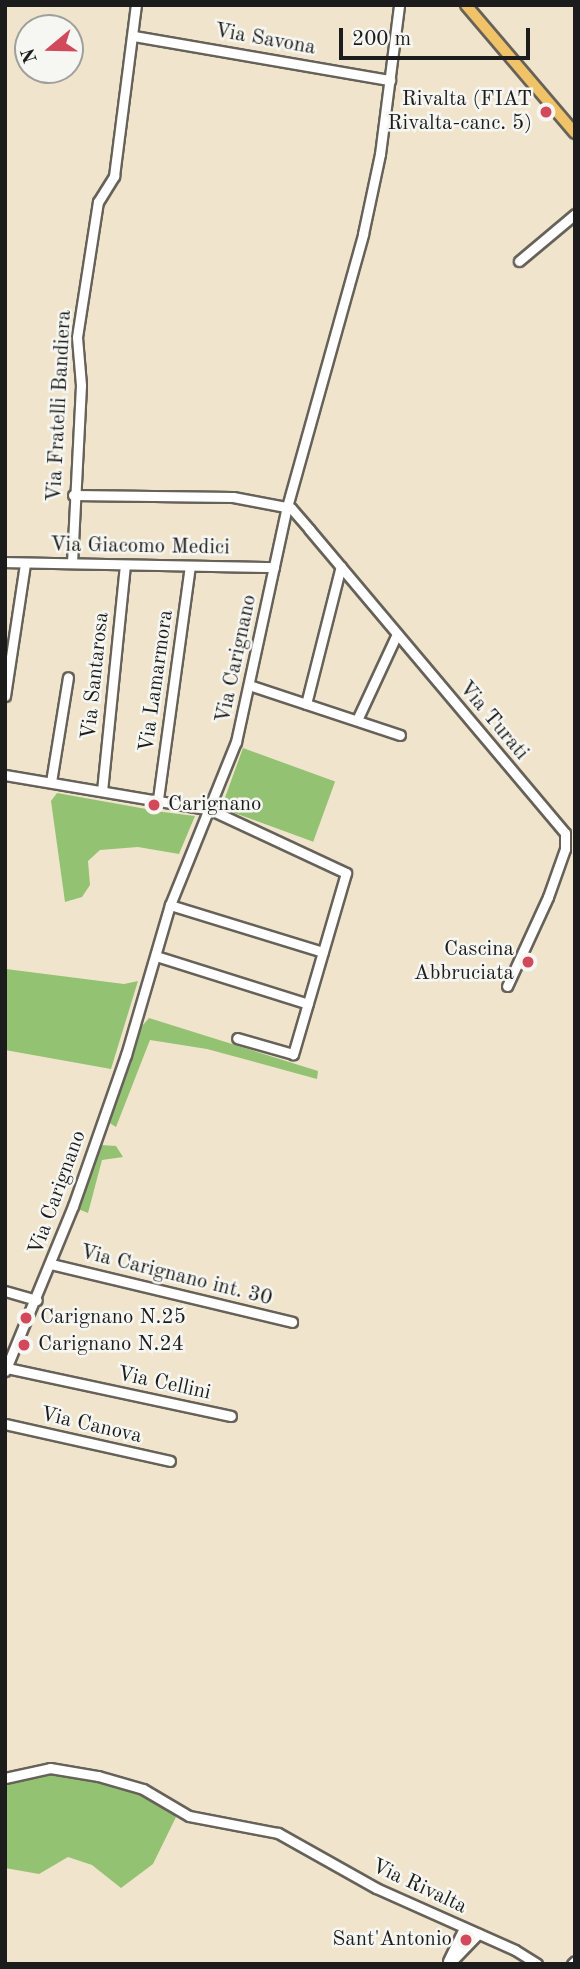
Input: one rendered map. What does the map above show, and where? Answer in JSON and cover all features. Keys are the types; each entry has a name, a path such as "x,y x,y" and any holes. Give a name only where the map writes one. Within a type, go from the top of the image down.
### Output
{"main road":[{"path":"466,5 575,133"},
{"path":"473,5 478,20"}],"street":[{"name":"Via Fratelli Bandiera","path":"72,563 81,384 77,337 98,202 114,176 136,5"},
{"name":"Via Carignano","path":"6,1369 51,1264 126,1055 170,905 211,810 236,742 287,507 363,234 390,80 399,5"},
{"name":"Via Savona","path":"134,36 390,80"},
{"path":"519,261 575,214"},
{"path":"74,495 233,497 287,507"},
{"name":"Via Turati","path":"287,507 341,566 567,839 548,897 508,986"},
{"name":"Via Giacomo Medici","path":"5,562 274,567"},
{"path":"5,696 25,563"},
{"name":"Via Santarosa","path":"102,791 125,565"},
{"name":"Via Lamarmora","path":"158,799 190,566"},
{"path":"306,704 341,566"},
{"path":"357,720 397,634"},
{"path":"51,782 68,677"},
{"path":"249,685 400,735"},
{"path":"5,775 211,810 346,873 293,1054 237,1038"},
{"path":"170,905 323,952"},
{"path":"156,956 308,1004"},
{"name":"Via Carignano int. 30","path":"51,1264 292,1322"},
{"path":"5,1291 37,1300"},
{"name":"Via Cellini","path":"6,1369 231,1416"},
{"name":"Via Canova","path":"5,1424 170,1461"},
{"name":"Via Rivalta","path":"5,1778 50,1768 98,1776 143,1789 189,1816 289,1837 376,1888 537,1964"},
{"path":"448,1964 464,1928"},
{"path":"448,1964 478,1934"}],"green space":[{"path":"243,748 335,782 313,842 221,808"},
{"path":"57,793 195,816 179,854 138,847 100,850 88,861 90,885 82,897 65,902 51,801"},
{"path":"6,969 124,984 138,981 111,1069 5,1050"},
{"path":"149,1018 318,1071 317,1079 207,1049 150,1040 116,1127 108,1122 137,1032"},
{"path":"101,1145 116,1146 123,1157 102,1160 88,1213 78,1209"},
{"path":"41,1772 114,1782 149,1796 176,1817 153,1864 121,1888 92,1865 68,1857 39,1874 5,1868 5,1781"}],"place":[{"name":"Rivalta (FIAT Rivalta-canc. 5)","path":"546,112"},
{"name":"Carignano","path":"154,805"},
{"name":"Cascina Abbruciata","path":"528,962"},
{"name":"Carignano N.25","path":"26,1318"},
{"name":"Carignano N.24","path":"24,1345"},
{"name":"Sant'Antonio","path":"466,1940"}]}
